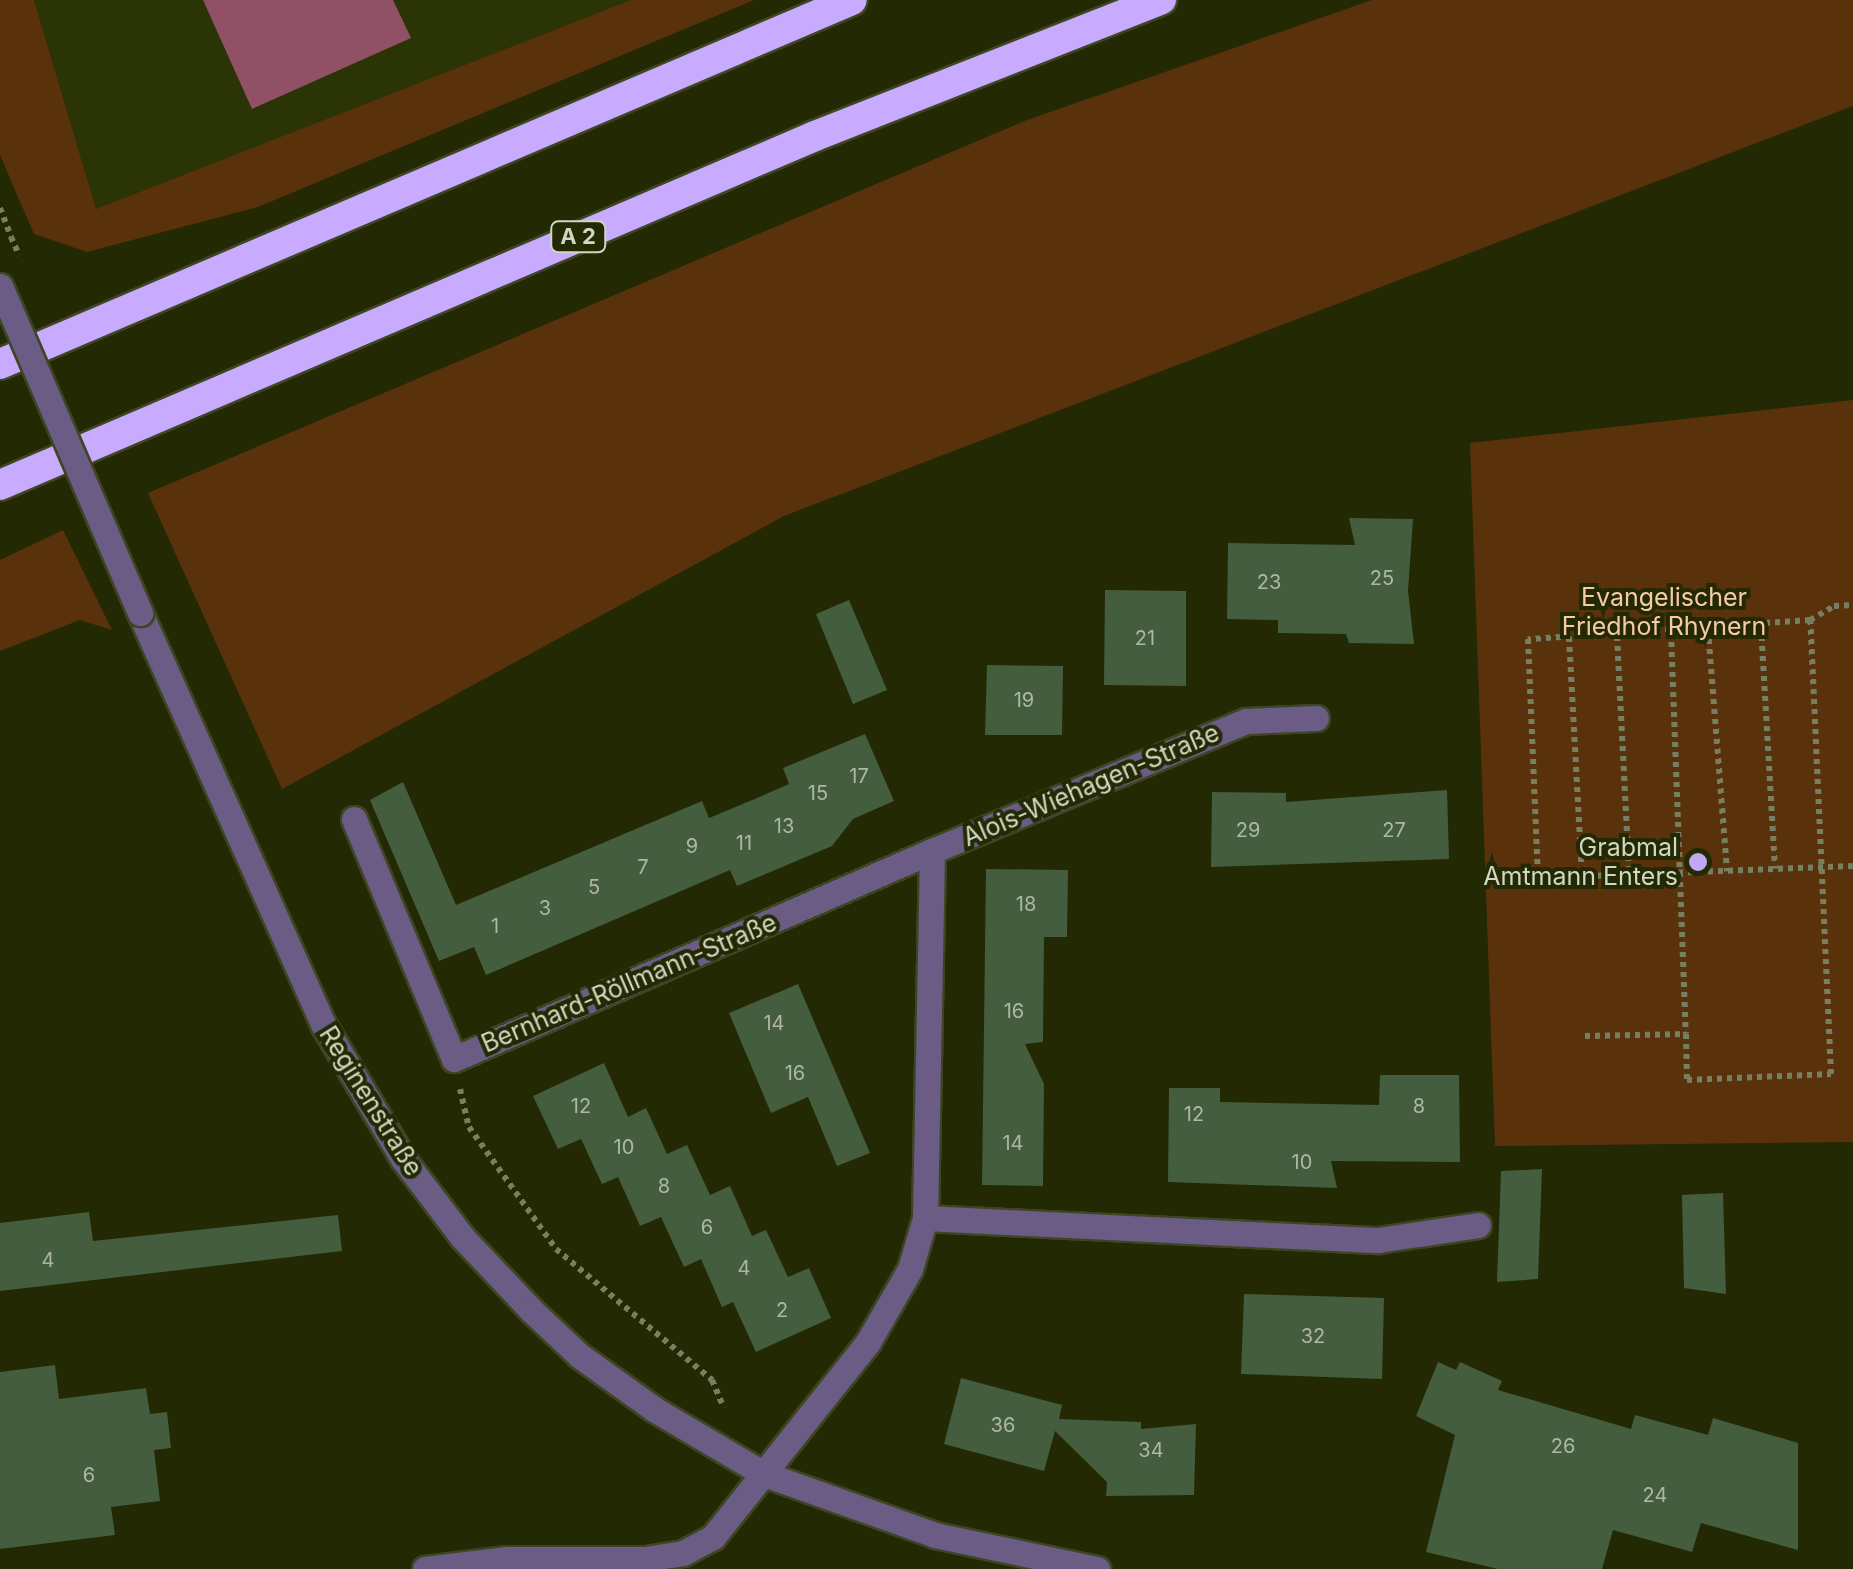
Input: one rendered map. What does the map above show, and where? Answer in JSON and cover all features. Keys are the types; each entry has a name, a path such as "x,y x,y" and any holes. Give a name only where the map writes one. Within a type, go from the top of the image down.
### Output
{"highway":[{"path":"0,364 852,0"},
{"name":"A 2","path":"0,485 796,144 1161,0"}],"street":[{"name":"Reginenstraße","path":"0,286 322,1024 403,1159 463,1238 580,1356 764,1474 934,1534 1096,1569"},
{"name":"Alois-Wiehagen-Straße","path":"424,1569 506,1559 683,1554 713,1537 887,1314 924,1218 932,852 1246,720 1316,718"},
{"name":"Bernhard-Röllmann-Straße","path":"354,819 454,1059 932,852"},
{"path":"924,1218 1378,1240 1478,1224"}],"path":[{"path":"0,208 11,236"},
{"path":"1853,604 1834,606 1810,620 1761,626 1528,639 1538,878 1853,866"},
{"path":"1670,632 1688,1080 1832,1074 1810,620"},
{"path":"1761,626 1774,869"},
{"path":"1708,629 1727,871"},
{"path":"1617,636 1629,874"},
{"path":"1569,637 1582,877"},
{"path":"1585,1036 1686,1034"},
{"path":"454,1059 469,1127 556,1248 712,1380 729,1418 712,1407"}],"shaded area":[{"path":"34,0 631,0 96,209"},
{"path":"203,0 393,0 411,38 252,109"}],"green space":[{"path":"0,0 34,0 96,209 631,0 754,0 258,207 87,252 34,234 0,155"},
{"path":"1372,0 1853,0 1853,106 784,516 282,789 148,493 1027,120"},
{"name":"Evangelischer Friedhof Rhynern","path":"1853,400 1853,1142 1495,1146 1470,443"},
{"path":"63,530 112,630 80,620 0,651 0,560"}],"building":[{"path":"1349,518 1413,519 1408,591 1414,644 1349,643 1346,634 1278,633 1278,620 1227,619 1228,543 1355,545"},
{"path":"1105,590 1186,591 1186,686 1104,685"},
{"path":"849,600 887,690 853,704 816,614"},
{"path":"987,665 1063,666 1062,735 985,735"},
{"path":"865,734 894,801 853,819 832,846 737,886 730,870 486,975 474,947 439,961 370,800 403,782 456,905 702,801 709,818 750,801 789,784 783,768"},
{"path":"1447,790 1449,859 1211,867 1212,792 1286,793 1286,802"},
{"path":"986,869 1068,870 1067,937 1044,937 1043,1042 1025,1044 1044,1084 1043,1186 982,1185"},
{"path":"798,984 870,1153 837,1166 808,1097 771,1113 729,1013"},
{"path":"604,1063 628,1117 646,1108 667,1154 687,1145 710,1195 730,1186 752,1236 766,1230 788,1277 809,1268 831,1318 756,1352 733,1302 722,1307 701,1259 684,1267 661,1217 640,1226 618,1177 602,1184 581,1139 558,1149 533,1096"},
{"path":"1380,1075 1459,1075 1460,1162 1331,1161 1337,1188 1168,1182 1169,1088 1220,1088 1220,1102 1379,1105"},
{"path":"1542,1169 1538,1279 1497,1282 1501,1171"},
{"path":"1723,1193 1726,1294 1684,1288 1682,1195"},
{"path":"89,1212 93,1241 338,1215 342,1251 0,1291 0,1223"},
{"path":"1244,1294 1384,1298 1382,1379 1241,1374"},
{"path":"1438,1362 1456,1370 1460,1362 1502,1381 1498,1390 1631,1429 1635,1415 1708,1435 1713,1418 1798,1443 1798,1550 1701,1523 1692,1552 1613,1530 1602,1569 1498,1569 1426,1552 1455,1435 1416,1416"},
{"path":"55,1365 59,1399 146,1388 150,1414 167,1412 171,1448 154,1450 160,1501 111,1507 115,1535 0,1549 0,1372"},
{"path":"961,1378 1062,1405 1059,1419 1141,1422 1141,1429 1196,1424 1194,1495 1106,1496 1107,1482 1055,1431 1044,1471 944,1444"}],"place":[{"name":"Grabmal Amtmann Enters","path":"1698,862"}]}
